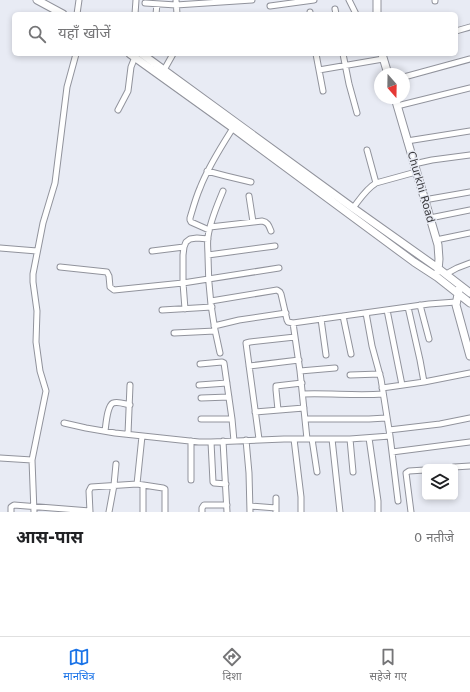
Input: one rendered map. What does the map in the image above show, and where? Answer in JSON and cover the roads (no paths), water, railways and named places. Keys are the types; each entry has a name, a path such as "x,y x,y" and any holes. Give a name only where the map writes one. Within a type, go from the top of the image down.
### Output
{"street":[{"path":"37,0 59,12"},
{"path":"77,12 79,0"},
{"path":"135,12 136,0"},
{"path":"198,4 203,0"},
{"path":"145,3 157,4 176,2 198,4 252,0"},
{"path":"270,6 314,0"},
{"path":"349,0 355,12"},
{"path":"377,0 377,12"},
{"path":"176,2 177,12"},
{"path":"156,12 157,4"},
{"path":"458,30 470,27"},
{"path":"34,510 32,460 46,391 40,371 36,342 37,311 33,274 42,223 55,184 67,88 75,56"},
{"path":"118,110 128,90 136,56"},
{"path":"137,56 414,262 457,292 469,298"},
{"path":"164,70 172,56"},
{"path":"316,56 323,91"},
{"path":"343,56 350,89 357,113"},
{"path":"150,57 164,70 446,274 460,285 469,298"},
{"path":"319,70 345,66 383,57 386,68"},
{"path":"410,75 470,59"},
{"path":"397,106 470,88"},
{"name":"Churkhi Road","path":"397,106 436,240 439,253 439,269 437,278"},
{"path":"233,128 216,154 199,189 190,220 191,222 210,229 253,222 265,222 271,230"},
{"path":"407,141 470,132"},
{"path":"367,150 376,183"},
{"path":"414,164 470,155"},
{"path":"208,171 251,182"},
{"path":"353,208 368,189 376,183 416,172"},
{"path":"220,353 214,328 211,301 208,239 223,191"},
{"path":"424,200 470,192"},
{"path":"249,196 253,222"},
{"path":"430,218 470,210"},
{"path":"436,240 470,233"},
{"path":"185,309 183,282 184,247 186,242 190,239 208,239"},
{"path":"208,255 274,246"},
{"path":"152,251 184,247"},
{"path":"0,248 38,251"},
{"path":"446,274 470,263"},
{"path":"60,266 107,272 110,287 114,290 209,279 279,268"},
{"path":"460,285 457,292 457,311 470,356"},
{"path":"211,301 277,290 281,294 288,322 293,323 420,305 456,302"},
{"path":"420,305 429,339"},
{"path":"162,310 212,307"},
{"path":"408,307 424,382"},
{"path":"386,310 402,385"},
{"path":"366,312 372,346 383,391 398,501"},
{"path":"174,333 214,328 239,320 286,313"},
{"path":"343,316 350,354"},
{"path":"320,319 326,355"},
{"path":"293,323 302,383 304,408 318,472"},
{"path":"258,440 246,343 295,336"},
{"path":"249,366 299,360"},
{"path":"200,364 224,363 234,441"},
{"path":"300,371 335,368"},
{"path":"303,394 356,395 470,373"},
{"path":"350,375 380,374"},
{"path":"199,385 227,383"},
{"path":"278,410 276,386 302,383"},
{"path":"128,434 130,385"},
{"path":"200,398 229,396"},
{"path":"105,431 109,408 111,405 116,403 130,405"},
{"path":"255,412 304,408"},
{"path":"306,419 386,418"},
{"path":"64,423 86,428 142,436 211,442 369,438 470,418"},
{"path":"201,420 232,419"},
{"path":"137,484 142,436"},
{"path":"369,438 378,500 378,512"},
{"path":"294,439 301,497 301,512"},
{"path":"332,439 340,512"},
{"path":"350,439 353,472"},
{"path":"246,440 250,509 276,510 276,498"},
{"path":"191,441 191,480"},
{"path":"223,441 227,512"},
{"path":"211,442 213,482 226,484"},
{"path":"392,452 470,442"},
{"path":"0,458 32,460"},
{"path":"109,512 116,464"},
{"path":"458,467 470,466"},
{"path":"411,512 406,473 409,471 422,470"},
{"path":"11,512 11,507 14,505 34,510 90,511 89,491 91,487 137,484 165,489 165,512"},
{"path":"143,485 143,512"},
{"path":"202,512 204,505 227,505"}]}
